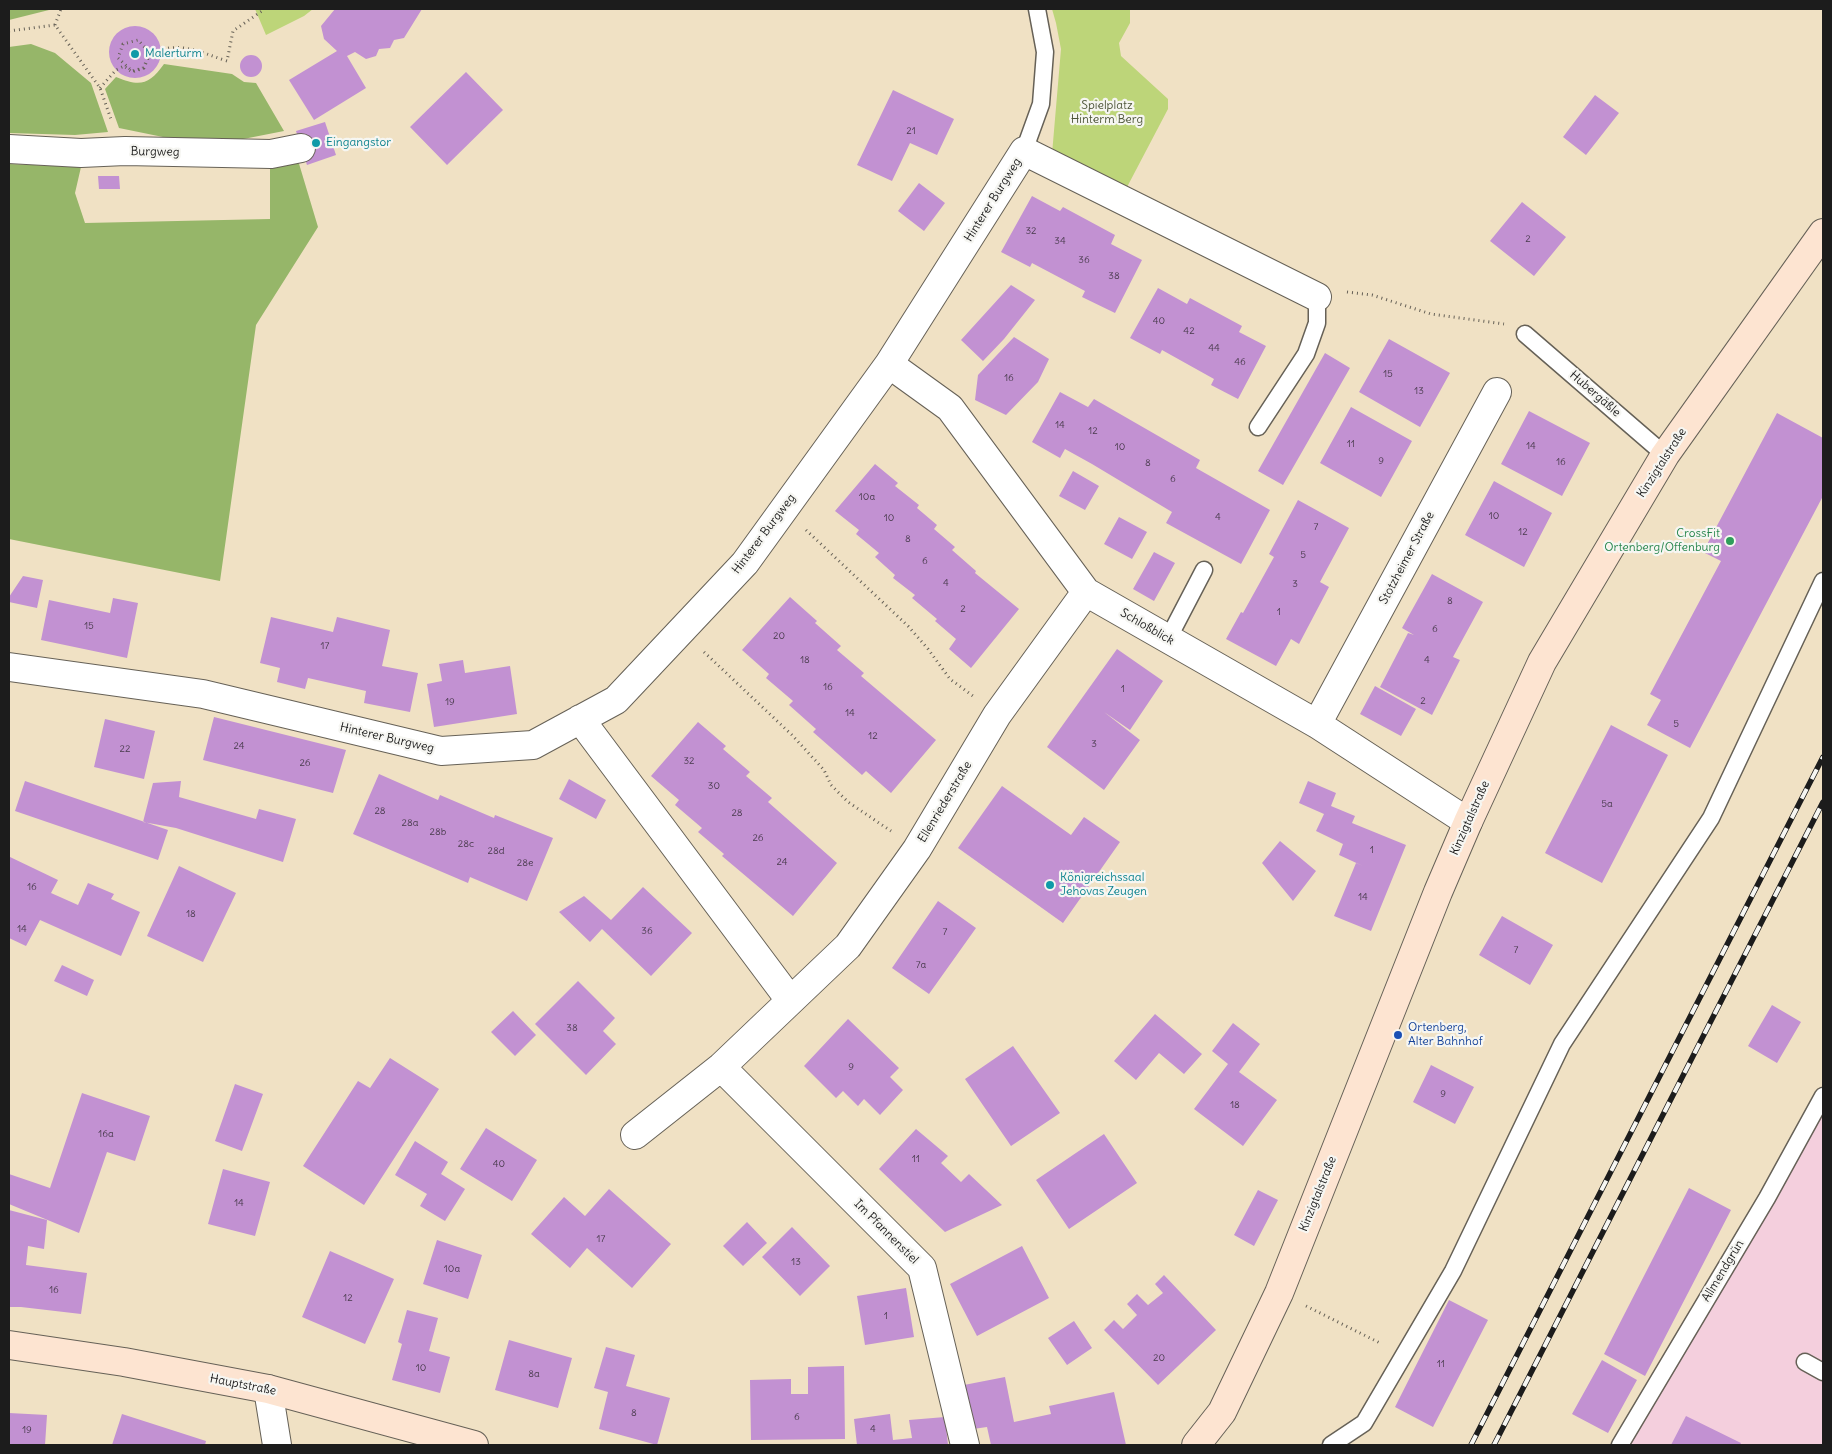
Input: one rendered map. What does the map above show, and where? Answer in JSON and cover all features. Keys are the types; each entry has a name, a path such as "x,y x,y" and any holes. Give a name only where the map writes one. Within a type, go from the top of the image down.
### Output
{"main road":[{"name":"Kinzigtalstraße","path":"1196,1445 1222,1412 1279,1293 1468,822 1542,662 1665,455 1823,233"},
{"name":"Hauptstraße","path":"9,1344 124,1362 268,1389 474,1445"}],"street":[{"name":"Burgweg","path":"9,149 81,153 125,151 271,154 301,148"},
{"name":"Hinterer Burgweg","path":"9,667 203,694 441,751 533,745 616,700 745,563 889,364 1024,151 1317,297"},
{"name":"Schloßblick","path":"889,364 950,408 1086,592 1317,724 1468,822"},
{"name":"Stotzheimer Straße","path":"1317,724 1497,392"},
{"name":"Ellenriederstraße","path":"635,1135 720,1067 848,946 917,848 997,715 1086,592"},
{"path":"580,719 790,1000"},
{"name":"Im Pfannenstiel","path":"720,1067 922,1268 965,1445"},
{"path":"268,1389 277,1445"}],"lane":[{"path":"1024,151 1041,104 1045,52 1037,9"},
{"path":"1258,427 1306,354 1317,323 1317,297"},
{"name":"Hubergäßle","path":"1525,334 1665,455"},
{"path":"1168,639 1204,570"},
{"path":"1331,1445 1364,1423 1453,1271 1562,1044 1711,818 1823,581"},
{"name":"Allmendgrün","path":"1620,1445 1767,1198 1823,1096"},
{"path":"1805,1362 1823,1372"}],"path":[{"path":"55,26 61,9"},
{"path":"100,88 116,70 124,66 132,72 144,68 147,60 150,53 138,40 123,44 118,58 132,72 143,68 150,54 161,48 179,46 227,61 234,31 262,11 261,9"},
{"path":"9,31 55,26"},
{"path":"55,26 100,88 125,151"},
{"path":"1317,297 1346,292 1372,295 1431,314 1451,318 1502,322 1525,334"},
{"path":"784,509 908,626 950,679 997,715"},
{"path":"681,630 792,735 824,770 831,784 848,802 917,848"},
{"path":"1279,1293 1404,1355"}],"shaded area":[{"path":"1823,1112 1823,1445 1630,1445"}],"green space":[{"path":"9,9 53,9 9,20"},
{"path":"255,9 313,9 304,16 266,35"},
{"name":"Spielplatz Hinterm Berg","path":"1052,9 1130,9 1130,23 1119,43 1121,56 1168,99 1168,109 1126,189 1052,154 1061,49"},
{"path":"31,44 55,53 91,83 108,132 75,135 9,133 9,47"},
{"path":"164,64 232,74 244,82 256,83 284,131 223,143 163,137 119,128 105,89 116,77 138,83 149,80"},
{"path":"297,157 318,227 256,325 220,581 9,539 9,164 81,167 75,193 85,223 270,219 270,162"}],"building":[{"path":"335,9 422,9 404,38 394,40 390,48 379,49 376,56 366,59 355,52 347,56 366,88 314,120 289,80 337,51 324,39 321,26"},
{"name":"Malerturm","path":"130,26 140,26 150,30 157,37 161,52 157,67 150,74 140,78 130,78 120,74 113,67 109,57 109,47 113,37 120,30"},
{"path":"251,55 259,58 262,66 259,74 251,77 243,74 240,66 243,58"},
{"path":"466,72 503,110 447,165 410,127"},
{"path":"893,90 954,119 937,155 910,143 892,181 857,165"},
{"path":"1595,95 1619,113 1586,155 1563,137"},
{"name":"Eingangstor","path":"325,122 336,155 307,165 296,131"},
{"path":"98,176 119,176 120,189 99,189"},
{"path":"919,183 945,203 924,231 898,211"},
{"path":"1032,196 1060,211 1063,207 1115,235 1111,244 1142,260 1115,313 1082,297 1085,291 1032,263 1030,267 1001,252"},
{"path":"1522,202 1566,237 1534,276 1490,241"},
{"path":"1011,285 1035,300 1004,339 983,361 961,340"},
{"path":"1158,288 1187,304 1190,298 1242,326 1239,332 1266,346 1238,399 1211,385 1214,379 1162,350 1160,354 1130,338"},
{"path":"1014,337 1049,359 1038,382 1006,415 975,400 978,375"},
{"path":"1389,339 1450,373 1420,427 1359,392"},
{"path":"1325,353 1350,368 1283,485 1258,471"},
{"path":"1060,392 1088,407 1094,399 1200,460 1196,468 1270,510 1241,564 1166,523 1172,512 1092,464 1065,449 1060,458 1032,442"},
{"path":"1351,407 1412,441 1381,497 1320,463"},
{"path":"1529,411 1590,443 1562,496 1501,464"},
{"path":"1777,413 1823,438 1823,496 1690,748 1647,725 1661,700 1650,694 1721,561 1703,552"},
{"path":"875,464 898,483 895,486 919,505 917,508 937,525 934,529 955,547 952,550 976,571 975,573 1019,609 971,668 949,649 956,639 935,621 937,619 912,598 915,595 893,578 895,575 875,557 879,553 856,534 859,530 835,511"},
{"path":"1073,471 1099,486 1085,510 1059,496"},
{"path":"1494,481 1552,513 1524,567 1465,535"},
{"path":"1298,500 1349,528 1320,582 1329,587 1299,644 1291,639 1276,666 1226,639 1241,612 1243,613 1274,557 1269,554"},
{"path":"1119,517 1147,532 1132,559 1104,544"},
{"path":"1154,552 1175,563 1154,601 1133,589"},
{"path":"1432,574 1483,602 1453,657 1460,660 1432,715 1380,687 1408,633 1414,635 1402,628"},
{"path":"23,576 43,580 37,608 9,602 9,597"},
{"path":"790,597 841,646 837,650 864,673 861,676 936,740 891,793 866,771 862,775 813,732 816,729 789,705 793,701 766,678 769,674 742,650"},
{"path":"113,598 138,603 127,658 41,640 49,600 110,613"},
{"path":"271,617 333,632 337,617 390,630 382,666 418,673 410,712 364,703 366,691 308,678 305,689 277,682 280,668 260,663"},
{"path":"1117,649 1163,681 1130,730 1104,712 1140,740 1104,790 1047,747"},
{"path":"463,660 465,673 510,666 517,714 434,727 427,684 442,681 439,664"},
{"path":"1375,686 1416,709 1401,736 1360,714"},
{"path":"214,717 346,750 333,793 203,760"},
{"path":"105,719 155,731 144,779 94,767"},
{"path":"698,722 726,746 723,749 750,772 746,776 772,798 768,802 837,863 793,916 722,856 724,854 698,832 702,828 675,805 679,800 651,776"},
{"path":"1611,725 1668,755 1602,883 1545,853"},
{"path":"379,774 438,800 440,795 494,818 495,815 553,838 527,901 470,877 468,883 353,834"},
{"path":"569,779 606,800 596,819 559,799"},
{"path":"25,781 168,830 158,860 15,811"},
{"path":"181,781 179,797 256,819 259,809 296,819 283,862 176,828 143,822 153,783"},
{"path":"1308,781 1336,793 1331,806 1355,816 1352,823 1406,845 1371,931 1334,916 1356,863 1363,866 1339,855 1343,844 1316,831 1324,814 1299,803"},
{"name":"Königreichssaal Jehovas Zeugen","path":"1002,786 1071,835 1084,817 1120,842 1063,923 958,848"},
{"path":"1280,841 1316,871 1293,901 1262,863"},
{"path":"10,857 58,880 51,893 78,905 88,883 114,894 111,899 140,912 121,956 40,920 26,946 9,938"},
{"path":"179,866 236,893 203,962 147,936"},
{"path":"643,887 692,933 651,976 602,929 590,942 559,912 584,896 611,920"},
{"path":"938,901 976,928 929,994 892,968"},
{"path":"1502,916 1553,945 1530,985 1479,955"},
{"path":"62,965 94,980 87,996 54,981"},
{"path":"578,981 615,1018 603,1031 616,1044 586,1075 535,1024"},
{"path":"1772,1005 1801,1022 1777,1063 1748,1046"},
{"path":"513,1011 536,1035 515,1056 491,1032"},
{"path":"1155,1014 1202,1054 1184,1074 1159,1053 1136,1080 1114,1061"},
{"path":"848,1019 899,1068 890,1077 903,1090 880,1115 864,1099 858,1106 843,1091 836,1098 804,1066"},
{"path":"1233,1023 1260,1044 1239,1072 1277,1100 1243,1146 1194,1109 1228,1064 1212,1051"},
{"path":"1013,1046 1060,1113 1011,1146 965,1079"},
{"path":"390,1058 439,1089 364,1205 303,1166 358,1081 370,1088"},
{"path":"1431,1065 1474,1087 1455,1124 1413,1102"},
{"path":"235,1084 263,1094 242,1151 215,1141"},
{"path":"82,1093 150,1116 135,1161 107,1152 79,1233 9,1204 9,1174 50,1188"},
{"path":"486,1128 537,1160 512,1201 460,1169"},
{"path":"916,1129 948,1156 941,1163 961,1182 969,1174 1002,1205 945,1232 879,1169"},
{"path":"1104,1134 1137,1183 1069,1229 1036,1180"},
{"path":"415,1141 448,1162 441,1174 465,1189 445,1221 420,1206 427,1194 395,1175"},
{"path":"223,1169 270,1182 255,1236 208,1224"},
{"path":"1689,1188 1731,1210 1645,1376 1604,1354"},
{"path":"609,1189 671,1244 632,1288 587,1248 570,1268 531,1234 564,1197 585,1216"},
{"path":"1258,1190 1278,1200 1254,1246 1234,1235"},
{"path":"9,1210 47,1220 44,1249 28,1246 26,1265 87,1273 81,1314 9,1307"},
{"path":"747,1222 767,1243 743,1266 723,1246"},
{"path":"792,1227 830,1266 800,1296 762,1257"},
{"path":"437,1240 482,1255 468,1299 423,1284"},
{"path":"1022,1246 1049,1298 977,1336 950,1284"},
{"path":"330,1251 394,1279 365,1344 302,1317"},
{"path":"1164,1275 1216,1330 1158,1385 1104,1330 1114,1320 1123,1329 1137,1315 1127,1304 1137,1294 1148,1305 1163,1293 1155,1284"},
{"path":"906,1288 914,1337 865,1345 857,1296"},
{"path":"1449,1300 1488,1320 1433,1427 1395,1407"},
{"path":"407,1310 438,1318 429,1351 450,1357 440,1393 392,1380 402,1344 398,1342"},
{"path":"1074,1321 1092,1348 1067,1365 1048,1338"},
{"path":"509,1340 572,1358 558,1408 495,1390"},
{"path":"606,1347 635,1355 626,1386 670,1398 657,1445 599,1429 608,1392 594,1388"},
{"path":"1602,1360 1637,1380 1608,1433 1572,1414"},
{"path":"844,1366 845,1439 751,1440 750,1380 791,1379 791,1394 808,1394 808,1367"},
{"path":"1005,1377 1014,1422 1051,1414 1049,1406 1114,1392 1126,1445 991,1445 987,1427 973,1429 964,1385"},
{"path":"9,1413 47,1415 45,1445 9,1445"},
{"path":"122,1414 206,1441 205,1445 112,1445"},
{"path":"890,1414 893,1440 912,1438 909,1420 945,1417 948,1445 857,1445 854,1419"},
{"path":"1686,1416 1741,1443 1740,1445 1671,1445"}],"railway":[{"path":"1471,1445 1823,757"},
{"path":"1494,1445 1823,802"}],"place":[{"name":"Malerturm","path":"135,54"},
{"name":"Eingangstor","path":"316,143"},
{"name":"CrossFit Ortenberg/Offenburg","path":"1730,541"},
{"name":"Königreichssaal Jehovas Zeugen","path":"1050,885"},
{"name":"Ortenberg, Alter Bahnhof","path":"1398,1035"}]}
